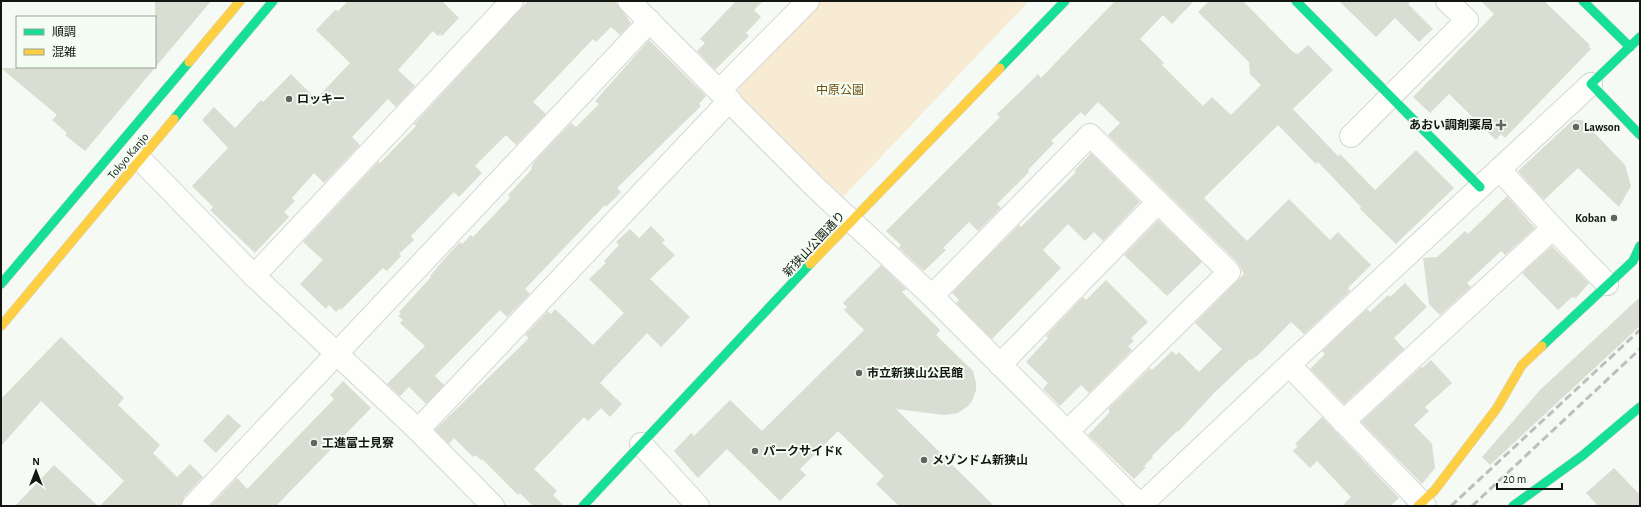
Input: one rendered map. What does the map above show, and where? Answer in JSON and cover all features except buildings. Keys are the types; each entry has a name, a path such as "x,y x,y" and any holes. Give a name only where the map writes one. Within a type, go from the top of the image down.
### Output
{"main road":[{"name":"Tokyo Kanjo","path":"1,284 240,1"},
{"name":"Tokyo Kanjo","path":"1,326 273,1"},
{"name":"新狭山公園通り","path":"583,506 851,221 1065,1"},
{"path":"1296,1 1480,187"},
{"path":"1583,1 1630,47"},
{"path":"1640,37 1591,84 1640,135"},
{"path":"1422,505 1497,408 1522,365 1633,261 1640,246"},
{"path":"1513,506 1582,456 1640,407"}],"street":[{"path":"254,276 512,1"},
{"path":"629,1 851,221 932,296 1068,431 1140,506 1288,365 1591,84"},
{"path":"418,430 808,1"},
{"path":"1352,136 1467,20 1447,1"},
{"path":"193,506 650,21"},
{"path":"932,296 1090,135 1229,272 1068,431"},
{"path":"141,160 254,276 337,352 418,430 493,506"},
{"path":"1499,169 1607,284"},
{"path":"1000,365 1158,202"},
{"path":"1343,422 1553,228"},
{"path":"1288,365 1422,505"},
{"path":"641,444 698,506"}],"green space":[{"name":"中原公園","path":"822,1 1029,1 843,197 739,97 739,83"}],"railway":[{"path":"1451,506 1640,330"},
{"path":"1472,506 1640,349"}],"traffic: fast":[{"path":"174,119 273,1"},
{"path":"1000,68 1065,1"},
{"path":"1296,1 1480,187"},
{"path":"1583,1 1630,47"},
{"path":"1640,37 1591,84 1640,135"},
{"path":"1,284 189,62"},
{"path":"1542,346 1633,261 1640,246"},
{"path":"583,506 810,264"},
{"path":"1513,506 1582,456 1640,407"}],"traffic: slow":[{"path":"189,62 240,1"},
{"path":"810,264 1000,68"},
{"path":"1,326 174,119"},
{"path":"1418,506 1434,491 1497,408 1522,365 1542,346"}],"place":[{"name":"ロッキー","path":"289,99"},
{"name":"あおい調剤薬局","path":"1501,125"},
{"name":"Lawson","path":"1576,127"},
{"name":"Koban","path":"1614,218"},
{"name":"市立新狭山公民館","path":"859,373"},
{"name":"工進富士見寮","path":"314,443"},
{"name":"パークサイドK","path":"755,451"},
{"name":"メゾンドム新狭山","path":"924,460"}]}
